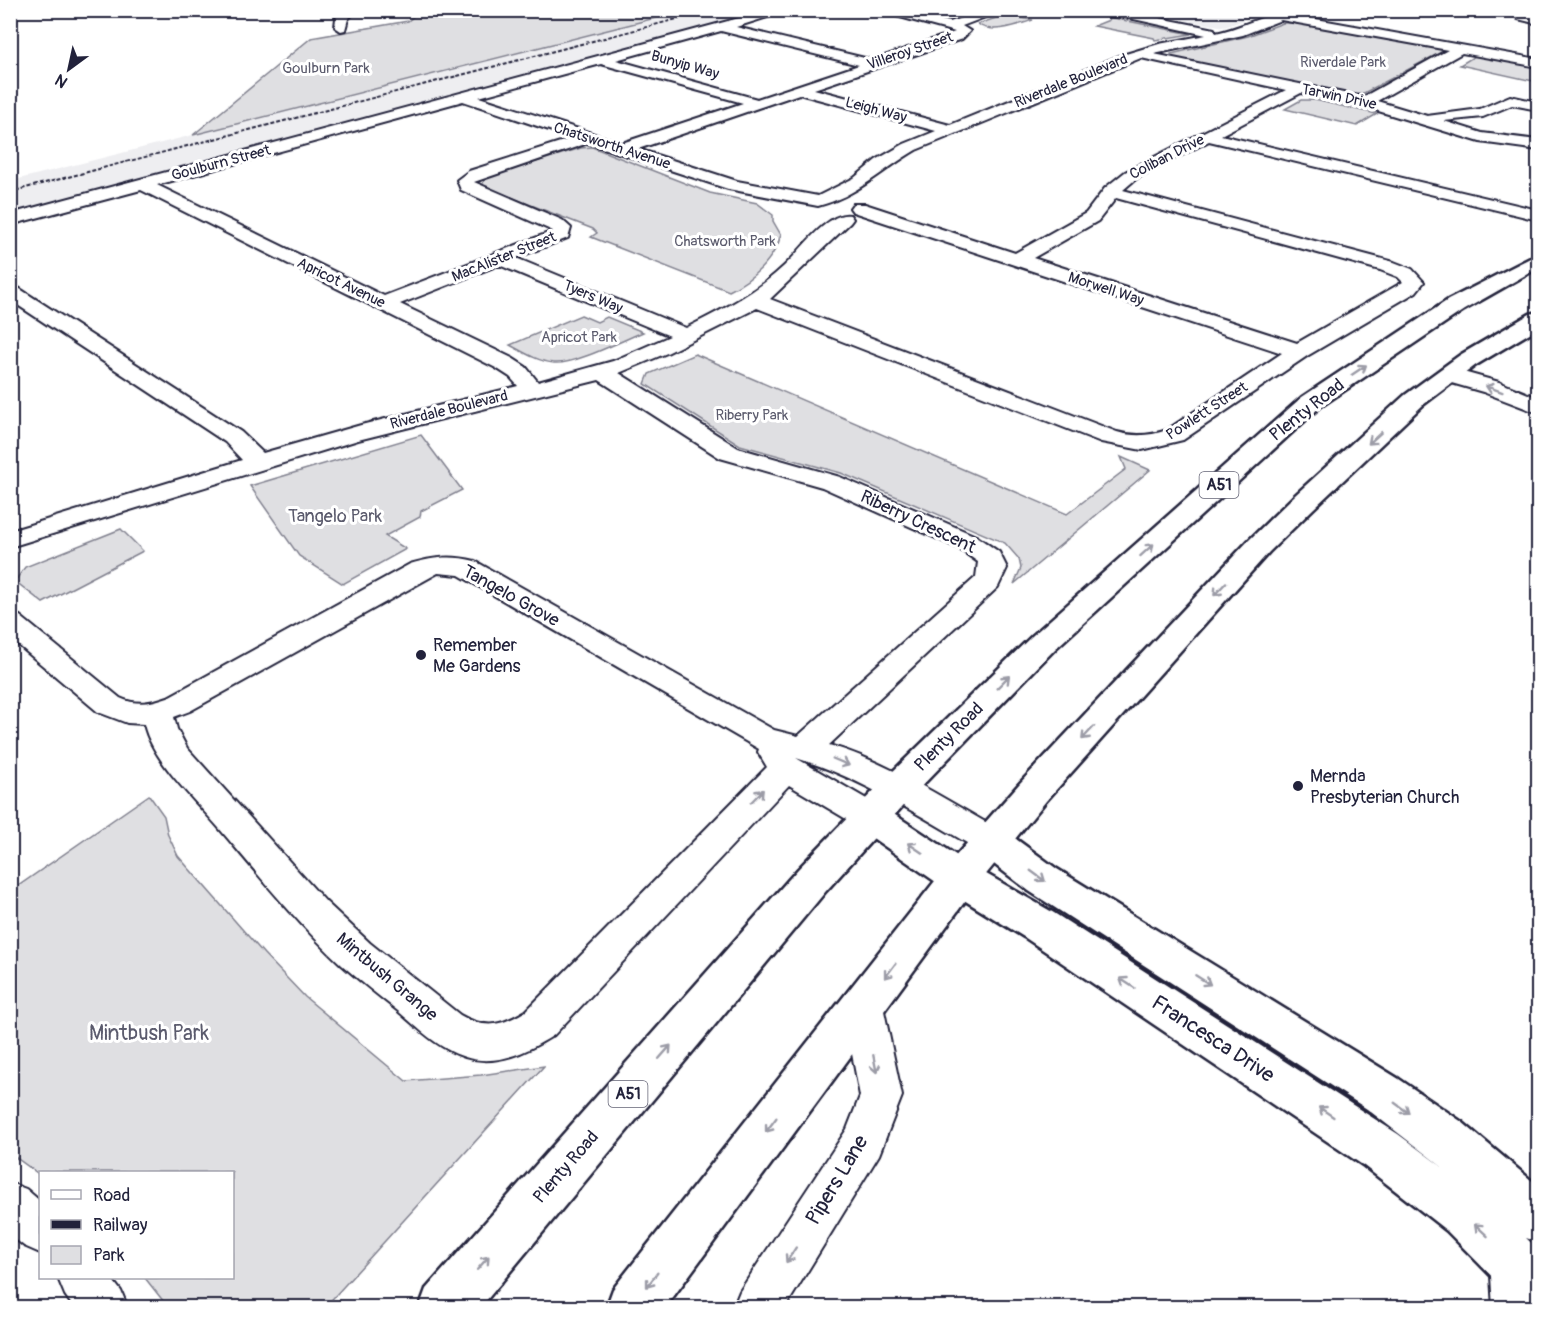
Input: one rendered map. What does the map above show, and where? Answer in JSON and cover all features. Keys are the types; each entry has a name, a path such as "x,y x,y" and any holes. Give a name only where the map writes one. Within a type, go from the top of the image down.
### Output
{"main road":[{"name":"Plenty Road","path":"445,1308 812,880 883,803 1044,642 1311,402 1456,305 1539,260"},
{"path":"632,1308 960,878 1259,546 1414,400 1459,367 1539,320"},
{"name":"Francesca Drive","path":"883,803 960,878 1039,925 1382,1150 1465,1214 1526,1272"},
{"path":"991,841 1043,880 1383,1094 1533,1202"}],"street":[{"path":"341,27 340,21 351,10"},
{"name":"Goulburn Street","path":"10,220 432,106 470,99 502,87 603,60 728,29 784,10"},
{"path":"880,10 951,26"},
{"name":"Villeroy Street","path":"951,26 998,10"},
{"path":"1099,10 1228,34"},
{"path":"1111,10 1228,34"},
{"name":"Riverdale Boulevard","path":"814,209 860,182 895,155 951,130 1137,54 1228,34 1295,10"},
{"path":"1525,10 1521,13 1522,16 1539,21"},
{"path":"1281,16 1539,63"},
{"name":"Villeroy Street","path":"621,149 776,97 805,91 828,79 964,33 962,29 951,26"},
{"path":"728,29 873,64"},
{"path":"1365,102 1460,49"},
{"name":"Tarwin Drive","path":"1137,54 1365,102 1480,137 1539,145"},
{"name":"Bunyip Way","path":"603,60 757,103"},
{"name":"Coliban Drive","path":"1016,260 1083,224 1131,175 1300,88"},
{"path":"1421,120 1483,113 1527,88"},
{"name":"Leigh Way","path":"805,91 951,130"},
{"name":"Chatsworth Avenue","path":"470,99 814,209 824,219 852,212"},
{"path":"1509,100 1539,106"},
{"path":"1207,136 1539,215"},
{"name":"MacAlister Street","path":"383,303 562,234 562,228 550,221 467,186 465,180 475,174 587,138"},
{"path":"852,212 860,182"},
{"name":"Apricot Avenue","path":"142,184 504,363 518,372 532,390"},
{"name":"Powlett Street","path":"755,300 1109,437 1137,443 1164,440 1175,435 1299,351 1409,288 1414,282 1411,278 1387,266 1185,210 1109,196"},
{"path":"809,248 814,209"},
{"name":"Riverdale Boulevard","path":"10,539 64,525 258,462 419,417 602,372 685,335 755,300 788,275 809,248 852,212"},
{"name":"Morwell Way","path":"852,212 913,227 1299,351"},
{"name":"Tyers Way","path":"501,259 685,335"},
{"path":"10,291 232,437 258,462"},
{"path":"1459,367 1539,387"},
{"path":"1459,367 1491,387 1539,406"},
{"name":"Riberry Crescent","path":"602,372 719,448 831,482 968,542 982,551 993,565 993,573 988,581 796,757"},
{"name":"Riverdale Boulevard","path":"10,554 64,525"},
{"name":"Tangelo Grove","path":"157,712 178,704 420,570 436,565 465,567 765,740 883,803 991,841"},
{"path":"10,622 109,705 122,713 157,712"},
{"name":"Mintbush Grange","path":"157,712 161,729 175,755 313,912 356,954 412,1002 467,1040 492,1042 518,1037 540,1023 796,757"},
{"name":"Pipers Lane","path":"757,1308 864,1141 881,1096 864,1006"},
{"path":"10,1205 39,1229"},
{"path":"1517,1308 1526,1272"},
{"path":"83,1279 104,1308"}],"shaded area":[{"path":"683,11 761,11 11,216 11,181"},
{"path":"1132,11 1268,11 1225,27"}],"green space":[{"name":"Goulburn Park","path":"420,11 683,11 193,135 311,38 408,21"},
{"path":"1005,15 1033,20 997,29 978,24"},
{"path":"1108,17 1191,34 1155,40 1094,26 1109,20"},
{"name":"Riverdale Park","path":"1283,23 1302,23 1445,50 1362,94 1347,95 1172,58 1171,54 1248,36"},
{"path":"1478,54 1538,65 1538,82 1460,65"},
{"path":"1301,100 1315,100 1377,114 1357,126 1285,109"},
{"name":"Chatsworth Park","path":"592,147 710,193 757,203 773,215 773,221 781,235 778,244 768,261 754,275 729,291 591,237 597,233 593,229 482,186 485,178 581,148"},
{"name":"Apricot Park","path":"581,315 597,322 607,317 643,332 563,363 543,361 510,345"},
{"name":"Riberry Park","path":"695,354 1067,514 1126,469 1121,457 1150,470 1014,584 1021,568 1019,559 1005,543 841,473 740,445 645,384 649,374"},
{"name":"Tangelo Park","path":"421,435 462,490 421,511 420,517 385,536 406,549 343,584 299,556 250,486"},
{"path":"121,529 143,551 43,603 15,581 25,567"},
{"name":"Mintbush Park","path":"149,795 164,816 168,835 178,856 264,954 305,997 406,1081 481,1075 544,1066 325,1307 168,1307 146,1279 234,1279 234,1171 39,1171 39,1174 11,1154 11,891"}],"railway":[{"path":"10,192 712,10"}],"place":[{"name":"Remember Me Gardens","path":"421,655"},
{"name":"Mernda Presbyterian Church","path":"1298,786"}]}
